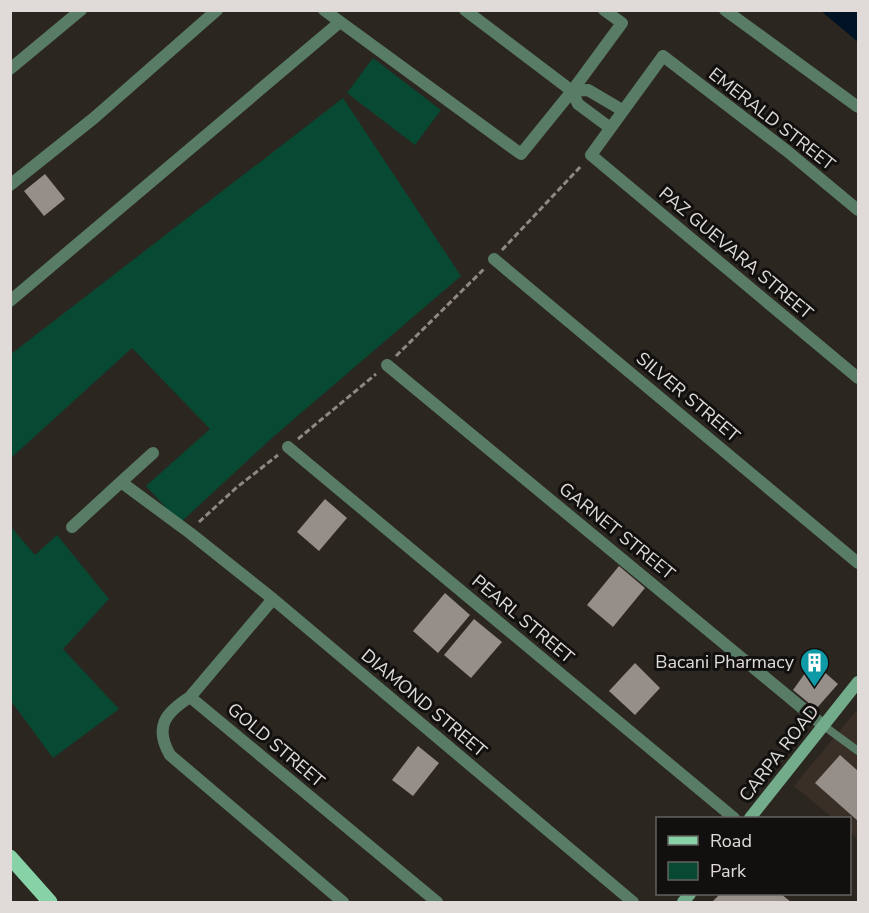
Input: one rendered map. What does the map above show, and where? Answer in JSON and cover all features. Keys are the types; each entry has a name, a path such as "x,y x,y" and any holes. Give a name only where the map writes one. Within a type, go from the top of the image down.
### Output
{"main road":[{"path":"10,857 50,903"}],"street":[{"path":"10,69 81,10"},
{"path":"10,185 94,118 217,10"},
{"path":"324,10 521,154 572,91 622,23 604,10"},
{"path":"465,10 572,91 578,104 609,127"},
{"path":"725,10 858,107"},
{"path":"10,301 340,22"},
{"name":"EMERALD STREET","path":"622,110 663,56 787,151 858,210"},
{"path":"572,91 588,90 622,110 591,155"},
{"name":"PAZ GUEVARA STREET","path":"591,155 858,378"},
{"name":"SILVER STREET","path":"494,259 858,563"},
{"name":"GARNET STREET","path":"387,365 824,726"},
{"name":"PEARL STREET","path":"288,447 732,817"},
{"path":"72,527 153,453"},
{"name":"DIAMOND STREET","path":"121,482 273,599 633,903"},
{"path":"273,599 190,697 175,706 166,719 161,733 170,755 343,903"},
{"name":"CARPA ROAD","path":"752,817 858,682"},
{"name":"GOLD STREET","path":"190,697 437,903"}],"lane":[{"path":"824,726 858,751"}],"path":[{"path":"190,533 236,488 387,365 494,259 591,155"}],"shaded area":[{"path":"858,709 858,840 851,833 851,817 832,817 794,786"}],"green space":[{"path":"373,58 441,110 415,145 347,93"},
{"path":"343,98 461,276 273,437 180,523 146,486 210,429 132,348 11,458 11,354"},
{"path":"11,527 35,555 57,535 109,599 63,649 119,709 53,758 11,701"}],"water":[{"path":"821,11 858,11 858,42"}],"building":[{"path":"45,174 65,199 44,216 24,191"},
{"path":"325,499 347,518 319,551 297,532"},
{"path":"619,566 645,588 613,627 587,605"},
{"path":"445,593 470,615 438,653 413,631"},
{"path":"474,619 502,642 471,678 444,655"},
{"name":"Bacani Pharmacy","path":"813,662 838,684 816,709 793,690"},
{"path":"635,663 660,688 635,715 609,691"},
{"path":"418,746 439,763 413,796 392,780"},
{"path":"840,755 858,771 858,821 815,783"},
{"path":"719,895 782,895 791,902 712,902"}],"place":[{"name":"Bacani Pharmacy","path":"815,688"}]}
